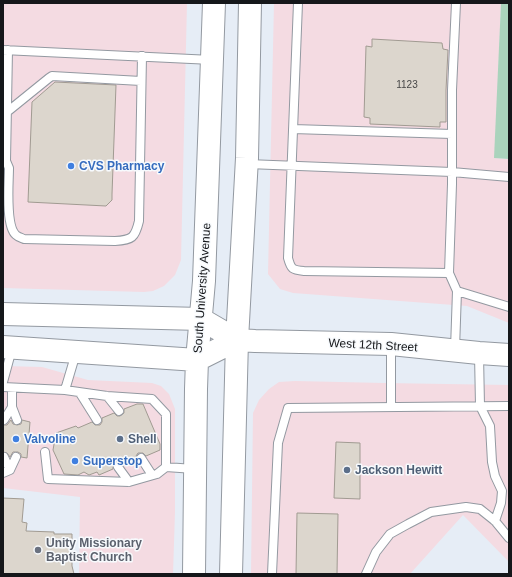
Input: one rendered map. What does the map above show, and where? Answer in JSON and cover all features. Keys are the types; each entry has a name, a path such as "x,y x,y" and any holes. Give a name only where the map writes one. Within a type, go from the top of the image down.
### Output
{"main road":[{"name":"South University Avenue","path":"194,574 197,360 204,280 214,3"},
{"path":"231,574 237,340 247,164 250,3"},
{"name":"West 12th Street","path":"3,314 201,319 237,340 255,342 391,344 509,355"},
{"path":"8,348 197,360 237,340"}],"lane":[{"path":"298,3 288,258 291,266 295,270 304,271 449,273"},
{"path":"455,350 457,291 449,273 452,172 452,90 456,3"},
{"path":"142,56 139,221 136,232 128,240 115,241 24,239 16,235 11,227 9,218 9,168 4,161 7,112 6,50 142,56 212,60"},
{"path":"7,112 52,76 141,81"},
{"path":"293,128 452,134"},
{"path":"247,164 452,172 509,177"},
{"path":"457,291 509,307"},
{"path":"391,344 391,407"},
{"path":"3,382 8,348"},
{"path":"65,390 76,352"},
{"path":"480,353 480,406 490,426 492,462 495,476 502,491 501,504 495,521"},
{"path":"3,387 65,390 107,396 152,398 166,414 166,467"},
{"path":"12,388 12,407 17,420"},
{"path":"80,393 96,420"},
{"path":"107,396 119,411"},
{"path":"272,574 278,443 288,408 509,406"},
{"path":"4,420 12,407"},
{"path":"45,452 48,479 129,482 157,474 166,467 195,469"},
{"path":"4,457 7,472"},
{"path":"7,472 16,457"},
{"path":"141,458 152,475"},
{"path":"118,467 129,482"},
{"path":"366,574 376,552 390,534 431,512 466,507 480,509 495,521 509,538"}],"shaded area":[{"path":"3,3 187,3 181,260 175,275 164,286 153,291 144,292 3,288"},
{"path":"274,3 501,3 495,158 509,159 509,323 467,306 293,293 280,289 268,274"},
{"path":"3,366 42,367 88,380 152,383 161,386 169,394 175,409 175,512 173,574 79,574 80,497 3,488"},
{"path":"295,381 509,385 509,562 463,515 410,574 251,574 253,413 259,400 269,389 279,382"}],"green space":[{"path":"501,3 509,3 509,159 494,158"}],"building":[{"path":"372,39 442,43 443,49 448,50 446,122 440,122 440,127 370,124 370,118 364,117 366,46 372,47"},
{"name":"CVS Pharmacy","path":"55,82 116,85 112,200 106,206 28,202 32,102"},
{"name":"Shell","path":"137,404 143,404 160,444 160,450 146,456 143,453 138,453 136,460 124,465 120,462 115,462 113,469 99,475 97,472 89,475 84,472 78,475 64,474 53,450 56,433 76,426 78,428 92,422 95,425 100,425 102,418 114,413 117,416 120,416 124,413 124,409"},
{"name":"Valvoline","path":"11,420 13,424 17,425 21,424 22,420 30,422 27,458 21,457 21,454 18,452 13,452 10,457 7,453 3,452 3,425 7,425"},
{"name":"Jackson Hewitt","path":"336,442 360,443 360,499 334,498"},
{"name":"Unity Missionary Baptist Church","path":"3,498 24,499 22,522 27,523 26,531 72,534 72,566 74,574 3,574"},
{"path":"297,513 338,514 337,574 296,574"}],"place":[{"name":"CVS Pharmacy","path":"71,166"},
{"name":"Valvoline","path":"16,439"},
{"name":"Shell","path":"120,439"},
{"name":"Superstop","path":"75,461"},
{"name":"Jackson Hewitt","path":"347,470"},
{"name":"Unity Missionary Baptist Church","path":"38,550"}]}
